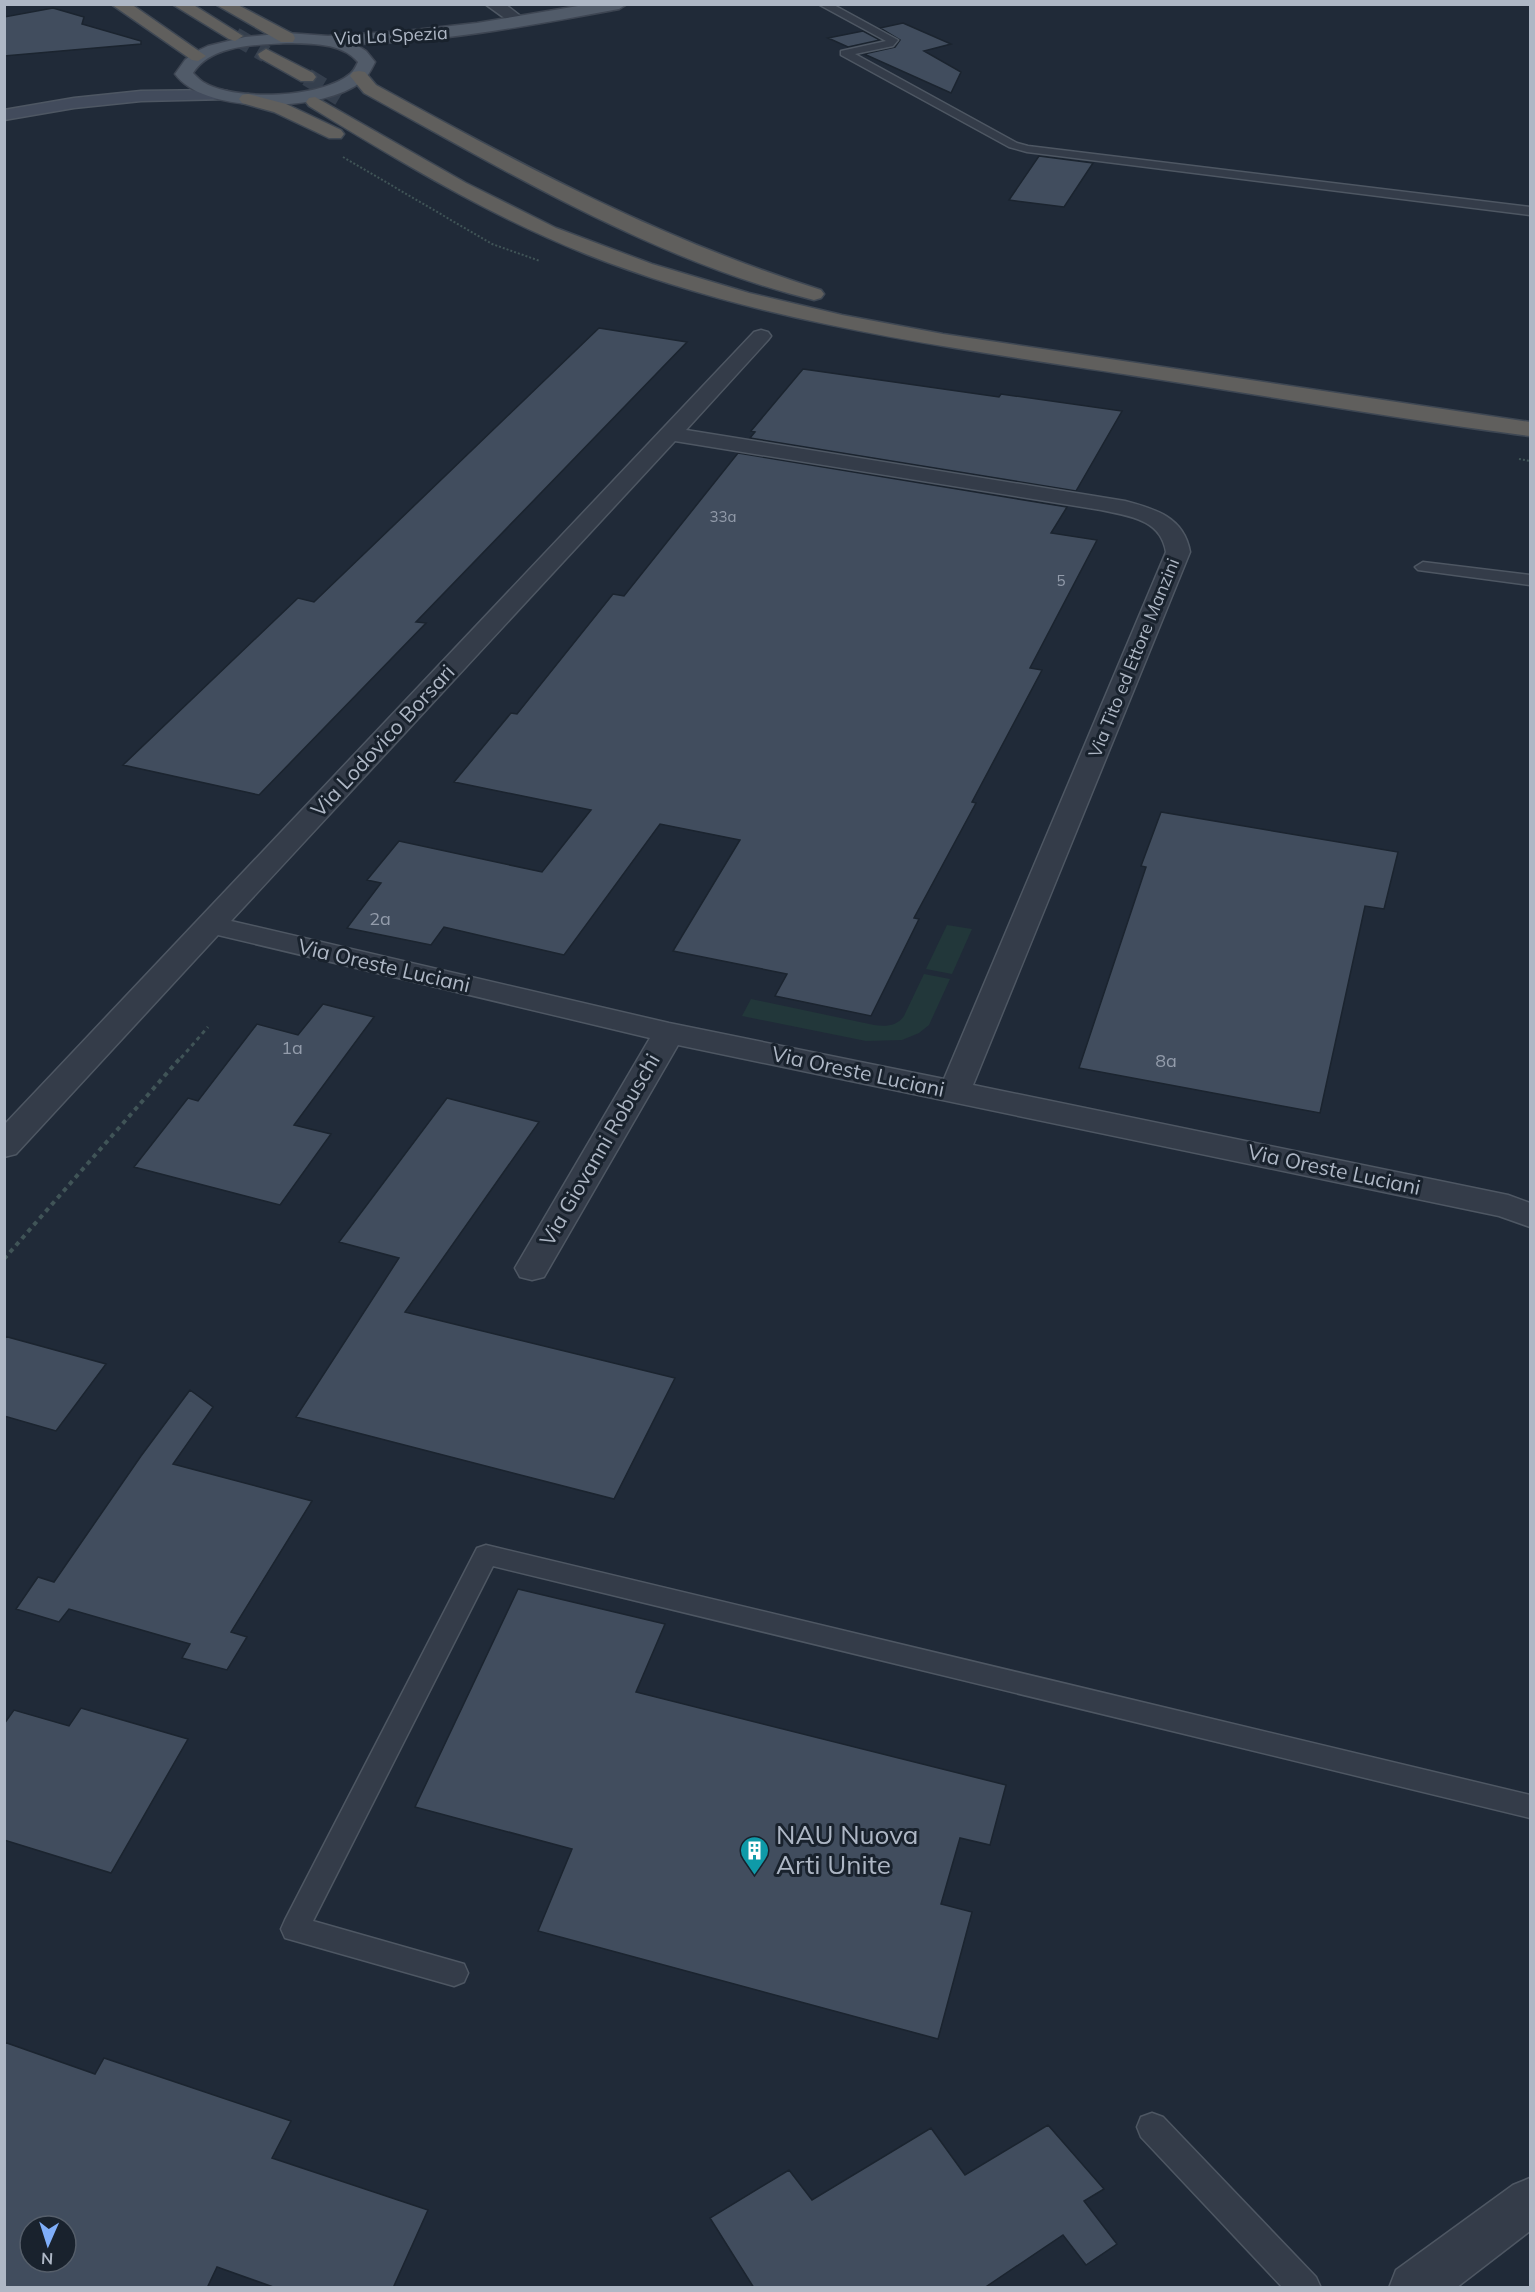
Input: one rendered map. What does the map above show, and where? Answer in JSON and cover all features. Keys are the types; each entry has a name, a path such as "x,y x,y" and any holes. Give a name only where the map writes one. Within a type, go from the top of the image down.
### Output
{"highway":[{"path":"119,4 193,61"},
{"path":"223,4 287,38"},
{"path":"175,10 236,36"},
{"path":"175,10 204,37"},
{"path":"266,54 307,77"},
{"path":"252,65 272,77"},
{"path":"362,74 370,89 543,184 683,249 788,286 830,298"},
{"path":"340,97 494,185 547,212 609,238 736,280 897,325"},
{"path":"248,99 280,108 322,127 467,212 521,237 588,261 703,294 813,320 897,325 1530,413"},
{"path":"315,102 473,194 582,245 648,269 723,292 897,325 1530,429"},
{"path":"852,304 897,325"}],"main road":[{"name":"Via La Spezia","path":"74,103 162,76 236,43 287,38 365,39 470,31 619,4"},
{"name":"Via La Spezia","path":"193,61 184,74 189,82 201,90 248,99 308,95 334,89 388,57 470,31"},
{"name":"Via La Spezia","path":"312,39 333,42 362,54 367,62 362,74"},
{"name":"Via La Spezia","path":"4,115 74,103 141,96 221,95"}],"street":[{"path":"493,4 520,22"},
{"name":"Via Lodovico Borsari","path":"4,1146 672,434 761,336"},
{"name":"Via Tito ed Ettore Manzini","path":"672,434 1101,503 1156,519 1174,533 1178,543 1178,552 954,1093"},
{"name":"Via Oreste Luciani","path":"211,925 669,1033 1525,1210"},
{"name":"Via Giovanni Robuschi","path":"532,1268 669,1033"},
{"path":"1414,2288 1530,2202"}],"lane":[{"path":"823,4 893,40 889,44 845,54 1013,145 1028,149 1530,211"},
{"path":"1423,567 1530,580"},
{"path":"454,1973 295,1929 486,1555 1530,1807"},
{"path":"1152,2127 1305,2288"}],"path":[{"path":"4,1259 208,1027"}],"green space":[{"path":"947,925 972,929 952,974 926,969"},
{"path":"924,974 950,979 929,1025 919,1033 902,1040 866,1041 742,1016 751,999 874,1025 891,1025 904,1016"}],"building":[{"path":"53,8 84,17 82,24 141,41 141,44 4,56 4,17"},
{"path":"903,23 951,44 924,51 961,72 951,93 864,54 895,47 900,40 880,28"},
{"path":"863,31 880,40 848,47 828,38"},
{"path":"1039,156 1093,163 1064,207 1009,200"},
{"path":"599,328 687,342 416,622 426,623 259,795 123,765 298,598 314,602"},
{"path":"803,369 999,397 1001,394 1122,411 1076,491 750,438 755,432 751,431"},
{"path":"738,453 1067,507 1051,533 1097,540 1030,668 1042,670 972,802 976,803 914,918 919,919 871,1016 775,996 787,974 673,951 740,840 660,824 564,955 444,927 431,945 347,928 381,883 367,880 399,841 542,872 591,810 454,782 511,713 517,714 613,594 624,596"},
{"path":"1161,812 1398,852 1384,909 1365,906 1320,1113 1079,1068 1146,867 1141,866"},
{"path":"323,1004 374,1017 294,1125 331,1134 280,1205 134,1167 188,1098 198,1101 257,1024 298,1035"},
{"path":"447,1098 539,1122 405,1312 675,1378 614,1499 296,1417 399,1258 339,1242"},
{"path":"4,1336 106,1364 56,1431 4,1416"},
{"path":"190,1390 213,1407 173,1464 312,1501 231,1632 247,1637 227,1670 182,1658 190,1644 69,1609 59,1622 16,1609 38,1577 54,1582 141,1456"},
{"name":"NAU Nuova Arti Unite","path":"518,1589 665,1624 636,1692 1006,1785 990,1845 960,1838 941,1904 972,1912 938,2039 538,1931 572,1849 415,1807"},
{"path":"81,1708 188,1739 111,1873 4,1840 4,1724 14,1710 69,1726"},
{"path":"4,2042 95,2074 104,2058 291,2121 272,2158 428,2210 393,2288 276,2288 217,2267 207,2288 4,2288"},
{"path":"1048,2125 1104,2189 1084,2201 1117,2244 1086,2265 1063,2235 984,2288 754,2288 710,2218 789,2170 812,2200 931,2128 965,2175"}],"tunnel":[{"path":"235,36 266,54"},
{"path":"307,77 340,97"}],"place":[{"name":"NAU Nuova Arti Unite","path":"755,1876"}]}
